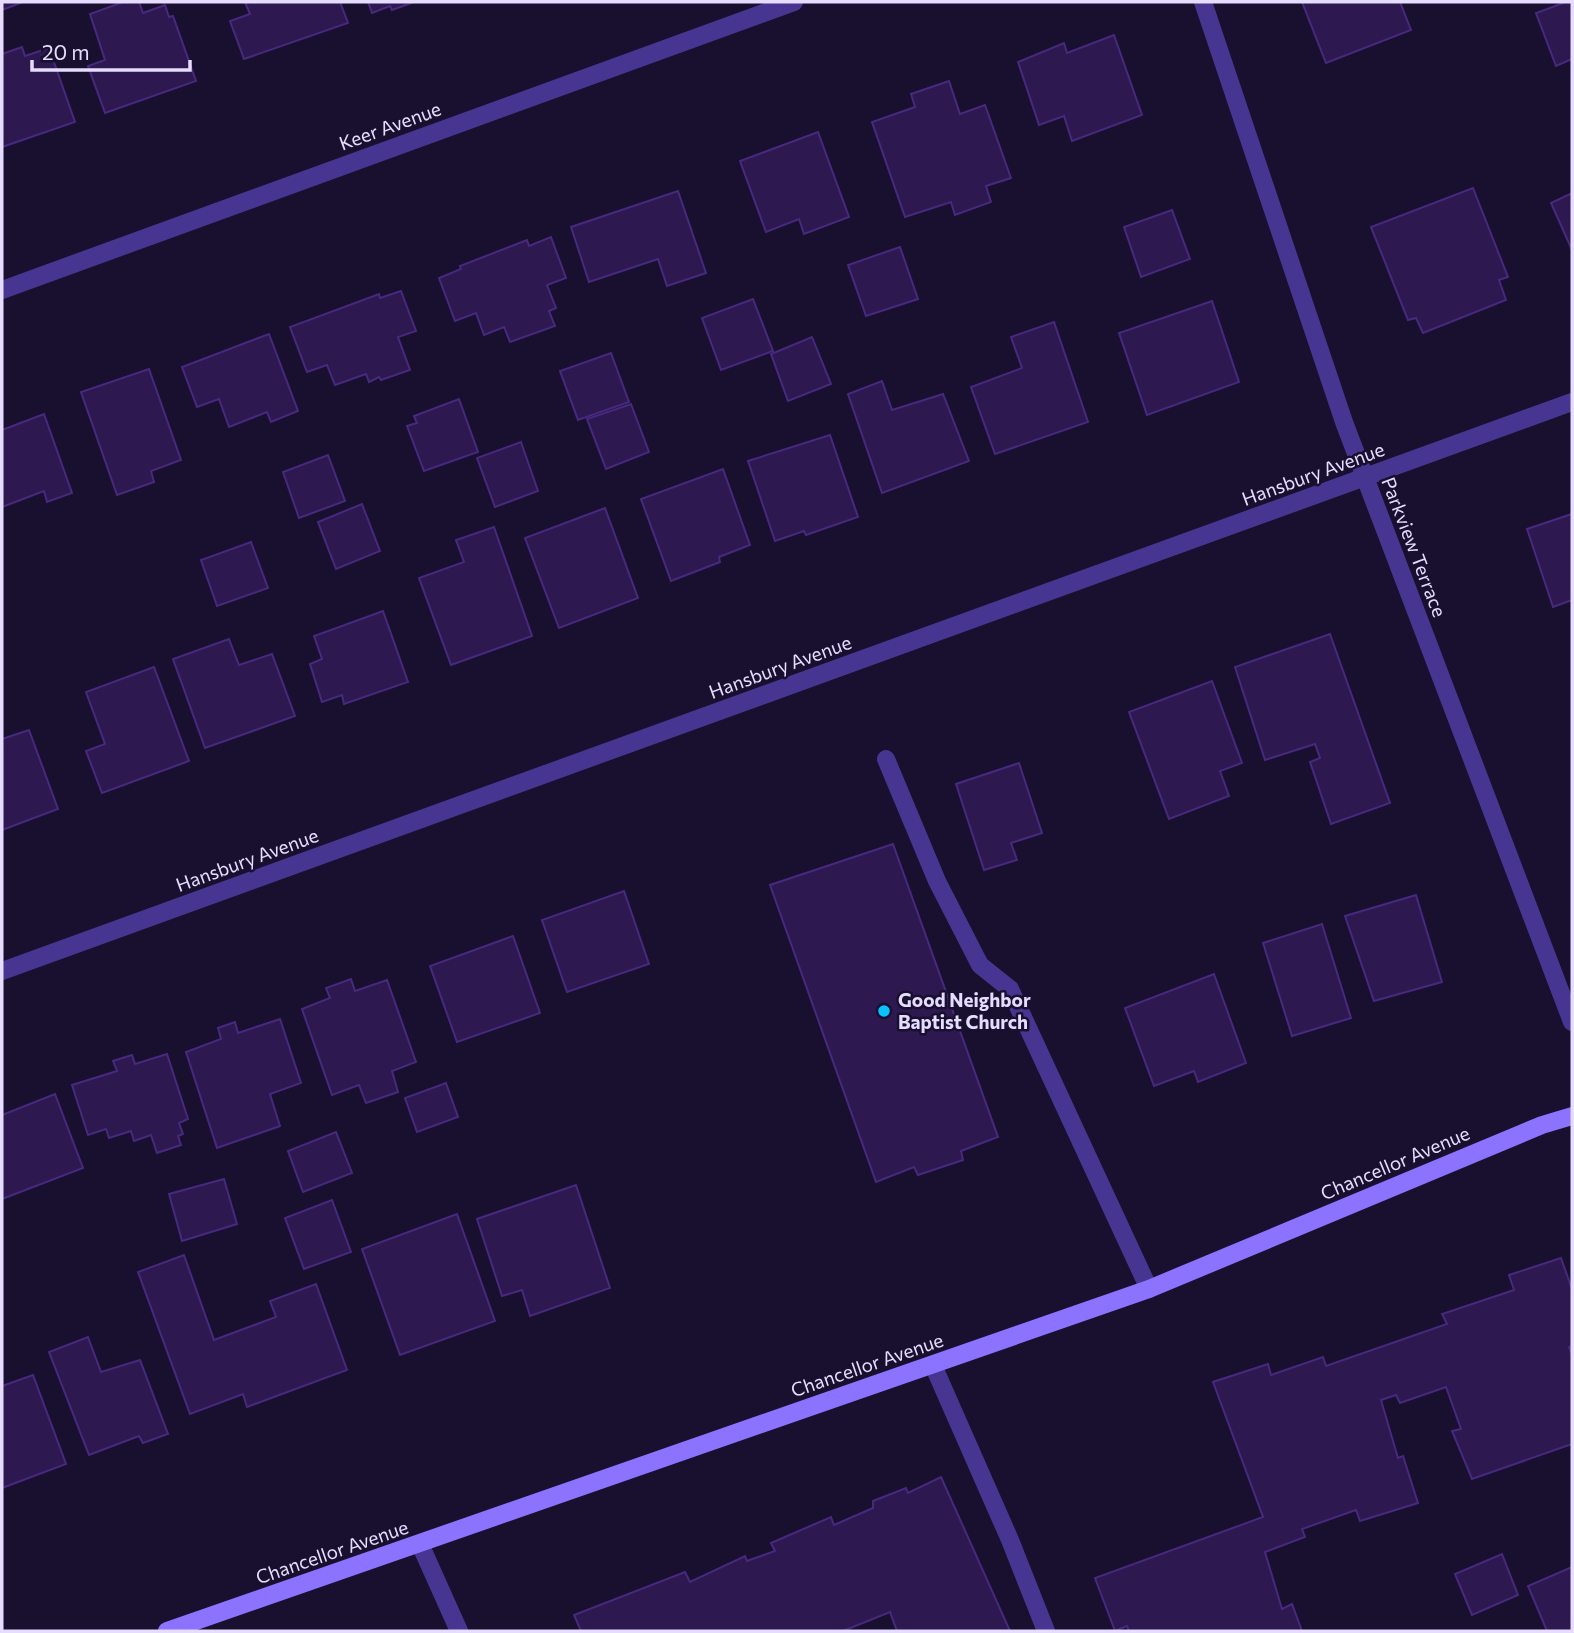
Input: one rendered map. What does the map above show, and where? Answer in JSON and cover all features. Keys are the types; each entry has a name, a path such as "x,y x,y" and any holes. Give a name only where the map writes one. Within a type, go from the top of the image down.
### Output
{"main road":[{"name":"Chancellor Avenue","path":"167,1631 1149,1289 1542,1125 1572,1116"}],"street":[{"name":"Keer Avenue","path":"2,290 794,2"},
{"name":"Parkview Terrace","path":"1203,2 1344,422 1572,1022"},
{"name":"Hansbury Avenue","path":"2,971 1572,402"},
{"path":"886,759 937,881 980,965 1010,989 1149,1289"},
{"path":"933,1365 1010,1540 1046,1631"},
{"path":"420,1544 459,1631"}],"building":[{"path":"2,2 23,2 2,10"},
{"path":"123,2 139,2 143,13 165,5 169,17 173,16 196,81 105,113 88,66 105,60 90,14"},
{"path":"245,2 340,2 348,23 244,59 230,21 250,14"},
{"path":"368,2 414,2 392,10 390,6 372,13"},
{"path":"1302,2 1400,2 1411,30 1326,63"},
{"path":"1572,2 1572,59 1556,66 1536,13"},
{"path":"1114,35 1142,115 1072,141 1064,116 1039,125 1018,62 1064,43 1067,53"},
{"path":"22,47 25,56 49,48 75,122 2,147 2,54"},
{"path":"949,81 960,114 985,105 1011,178 986,186 991,202 955,215 951,202 905,217 872,122 915,107 911,94"},
{"path":"818,132 849,217 804,234 799,219 766,232 740,161"},
{"path":"1473,188 1508,277 1499,280 1506,300 1423,333 1416,318 1408,320 1371,227"},
{"path":"678,191 706,273 667,286 658,259 589,282 571,227"},
{"path":"1572,193 1572,250 1551,203"},
{"path":"1172,210 1190,259 1141,277 1124,227"},
{"path":"551,237 566,278 547,285 556,308 549,311 555,326 510,342 504,327 484,335 476,313 455,321 439,278 461,269 460,266 527,240 529,246"},
{"path":"900,247 918,299 866,316 848,265"},
{"path":"401,291 416,331 398,337 410,370 369,382 366,374 335,385 327,365 307,372 290,327 379,294 380,298"},
{"path":"753,299 773,351 721,370 702,318"},
{"path":"1212,301 1239,382 1147,415 1119,333"},
{"path":"1054,322 1088,422 995,454 971,387 1022,368 1011,337"},
{"path":"269,334 298,411 271,422 267,412 229,427 219,399 197,407 182,367"},
{"path":"812,337 831,384 788,401 771,354"},
{"path":"611,353 629,402 578,420 560,371"},
{"path":"149,369 181,460 151,471 154,482 117,495 81,392"},
{"path":"882,381 892,410 943,394 969,461 882,493 848,394"},
{"path":"459,399 478,452 424,471 407,426 417,423 414,416"},
{"path":"631,404 649,452 606,469 587,419"},
{"path":"44,414 72,493 47,502 44,491 2,507 2,430"},
{"path":"830,435 858,517 806,535 804,531 775,541 748,461"},
{"path":"521,442 538,491 495,507 477,458"},
{"path":"328,455 345,501 299,518 283,472"},
{"path":"723,469 750,545 719,557 720,562 671,581 641,499"},
{"path":"362,504 380,551 336,569 318,522"},
{"path":"605,508 638,598 559,628 525,538"},
{"path":"1572,514 1572,600 1553,607 1527,529"},
{"path":"494,527 532,636 451,665 419,578 464,562 456,540"},
{"path":"251,542 268,588 217,606 201,560"},
{"path":"383,611 408,682 344,704 342,695 322,702 310,664 322,659 314,636"},
{"path":"1330,634 1390,803 1331,824 1310,762 1320,758 1315,744 1265,760 1235,667"},
{"path":"229,639 239,665 272,654 295,716 205,748 173,659"},
{"path":"154,667 189,761 102,793 86,751 105,744 86,692"},
{"path":"1212,681 1242,763 1220,771 1229,796 1169,819 1129,712"},
{"path":"29,730 58,809 2,830 2,739"},
{"path":"1019,763 1042,833 1011,843 1017,860 984,870 956,784"},
{"name":"Good Neighbor Baptist Church","path":"893,844 998,1137 961,1151 963,1160 918,1175 914,1167 876,1182 770,885"},
{"path":"624,891 649,964 567,992 542,920"},
{"path":"1416,895 1442,982 1374,1001 1345,916"},
{"path":"1322,924 1351,1018 1292,1036 1263,943"},
{"path":"513,936 540,1013 457,1042 430,966"},
{"path":"1214,974 1246,1063 1198,1082 1194,1071 1154,1086 1125,1008"},
{"path":"351,979 355,991 387,980 416,1062 392,1071 398,1092 366,1103 359,1085 332,1095 302,1009 330,998 326,988"},
{"path":"280,1019 301,1083 270,1094 280,1126 217,1148 186,1052 221,1039 218,1028 235,1022 238,1033"},
{"path":"167,1054 188,1119 179,1123 183,1134 178,1136 181,1145 157,1153 151,1135 134,1141 131,1131 109,1138 106,1129 88,1135 72,1085 117,1071 113,1061 132,1055 135,1064"},
{"path":"446,1083 458,1117 417,1132 405,1098"},
{"path":"55,1094 83,1168 2,1199 2,1115"},
{"path":"336,1132 352,1173 303,1192 288,1151"},
{"path":"224,1179 237,1224 182,1241 169,1194"},
{"path":"576,1185 610,1288 530,1316 522,1290 502,1296 477,1219"},
{"path":"332,1200 351,1252 304,1269 285,1218"},
{"path":"457,1214 495,1321 400,1355 362,1249"},
{"path":"184,1255 214,1340 276,1317 270,1301 316,1284 347,1370 247,1407 243,1394 190,1414 138,1272"},
{"path":"1561,1258 1572,1289 1572,1346 1569,1347 1572,1355 1572,1444 1472,1479 1452,1431 1461,1429 1446,1387 1400,1403 1396,1395 1381,1400 1398,1458 1403,1456 1418,1503 1360,1521 1356,1510 1302,1529 1305,1537 1265,1552 1282,1609 1292,1604 1302,1631 1129,1631 1127,1626 1115,1631 1095,1578 1263,1517 1213,1382 1268,1364 1271,1375 1323,1357 1326,1366 1447,1324 1442,1314 1514,1290 1509,1275"},
{"path":"88,1337 101,1372 140,1360 168,1434 143,1443 139,1436 89,1455 49,1352"},
{"path":"33,1375 66,1464 2,1488 2,1386"},
{"path":"941,1477 1010,1631 897,1631 890,1612 843,1631 581,1631 574,1615 685,1572 690,1582 745,1556 747,1561 775,1551 771,1543 831,1517 834,1525 873,1508 873,1501 906,1488 908,1493"},
{"path":"1502,1554 1518,1595 1472,1615 1455,1574"},
{"path":"1572,1567 1572,1631 1547,1631 1528,1586"}],"place":[{"name":"Good Neighbor Baptist Church","path":"884,1011"}]}
